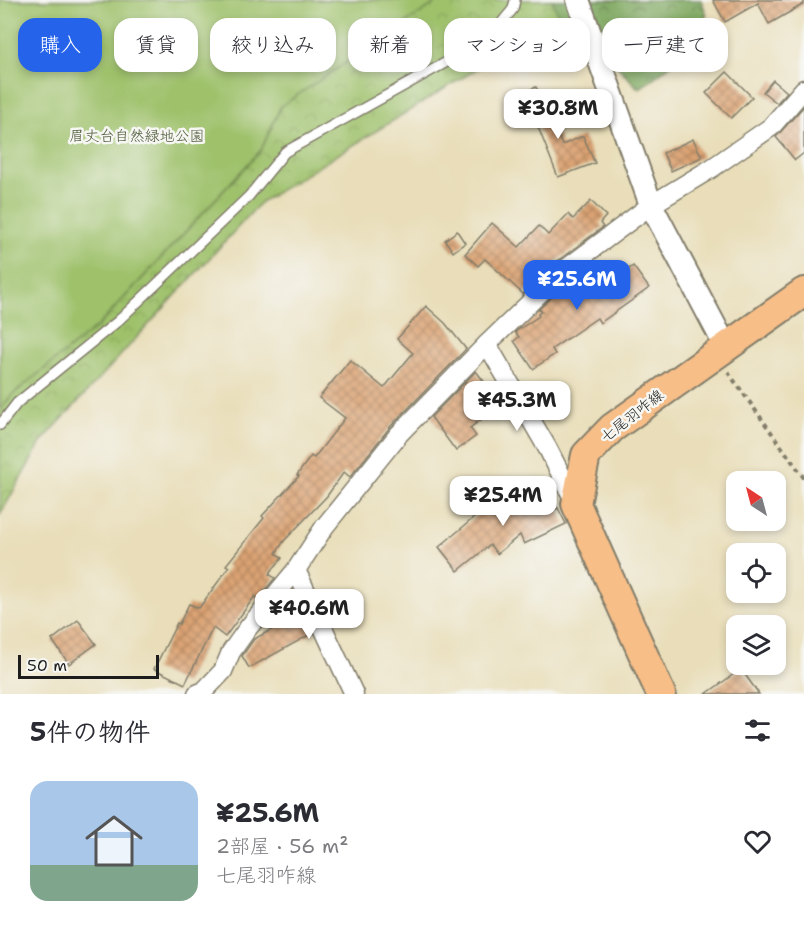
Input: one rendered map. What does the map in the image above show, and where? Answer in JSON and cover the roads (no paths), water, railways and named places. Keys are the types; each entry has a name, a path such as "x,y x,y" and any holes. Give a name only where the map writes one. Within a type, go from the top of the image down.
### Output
{"main road":[{"name":"七尾羽咋線","path":"576,504 586,455 612,428 804,292"},
{"path":"576,504 661,694"}],"street":[{"path":"578,0 651,205 721,351"},
{"path":"197,694 204,691 223,671 231,652 248,628 296,570 325,526 399,434 487,344 563,271 651,205 712,168 771,127 804,90"},
{"path":"487,344 576,504"},
{"path":"296,570 354,694"}],"lane":[{"path":"0,425 17,403 118,321 249,196 285,152 488,39 513,9 515,0"}],"park label":[{"name":"眉丈台自然緑地公園","path":"137,136"}]}
